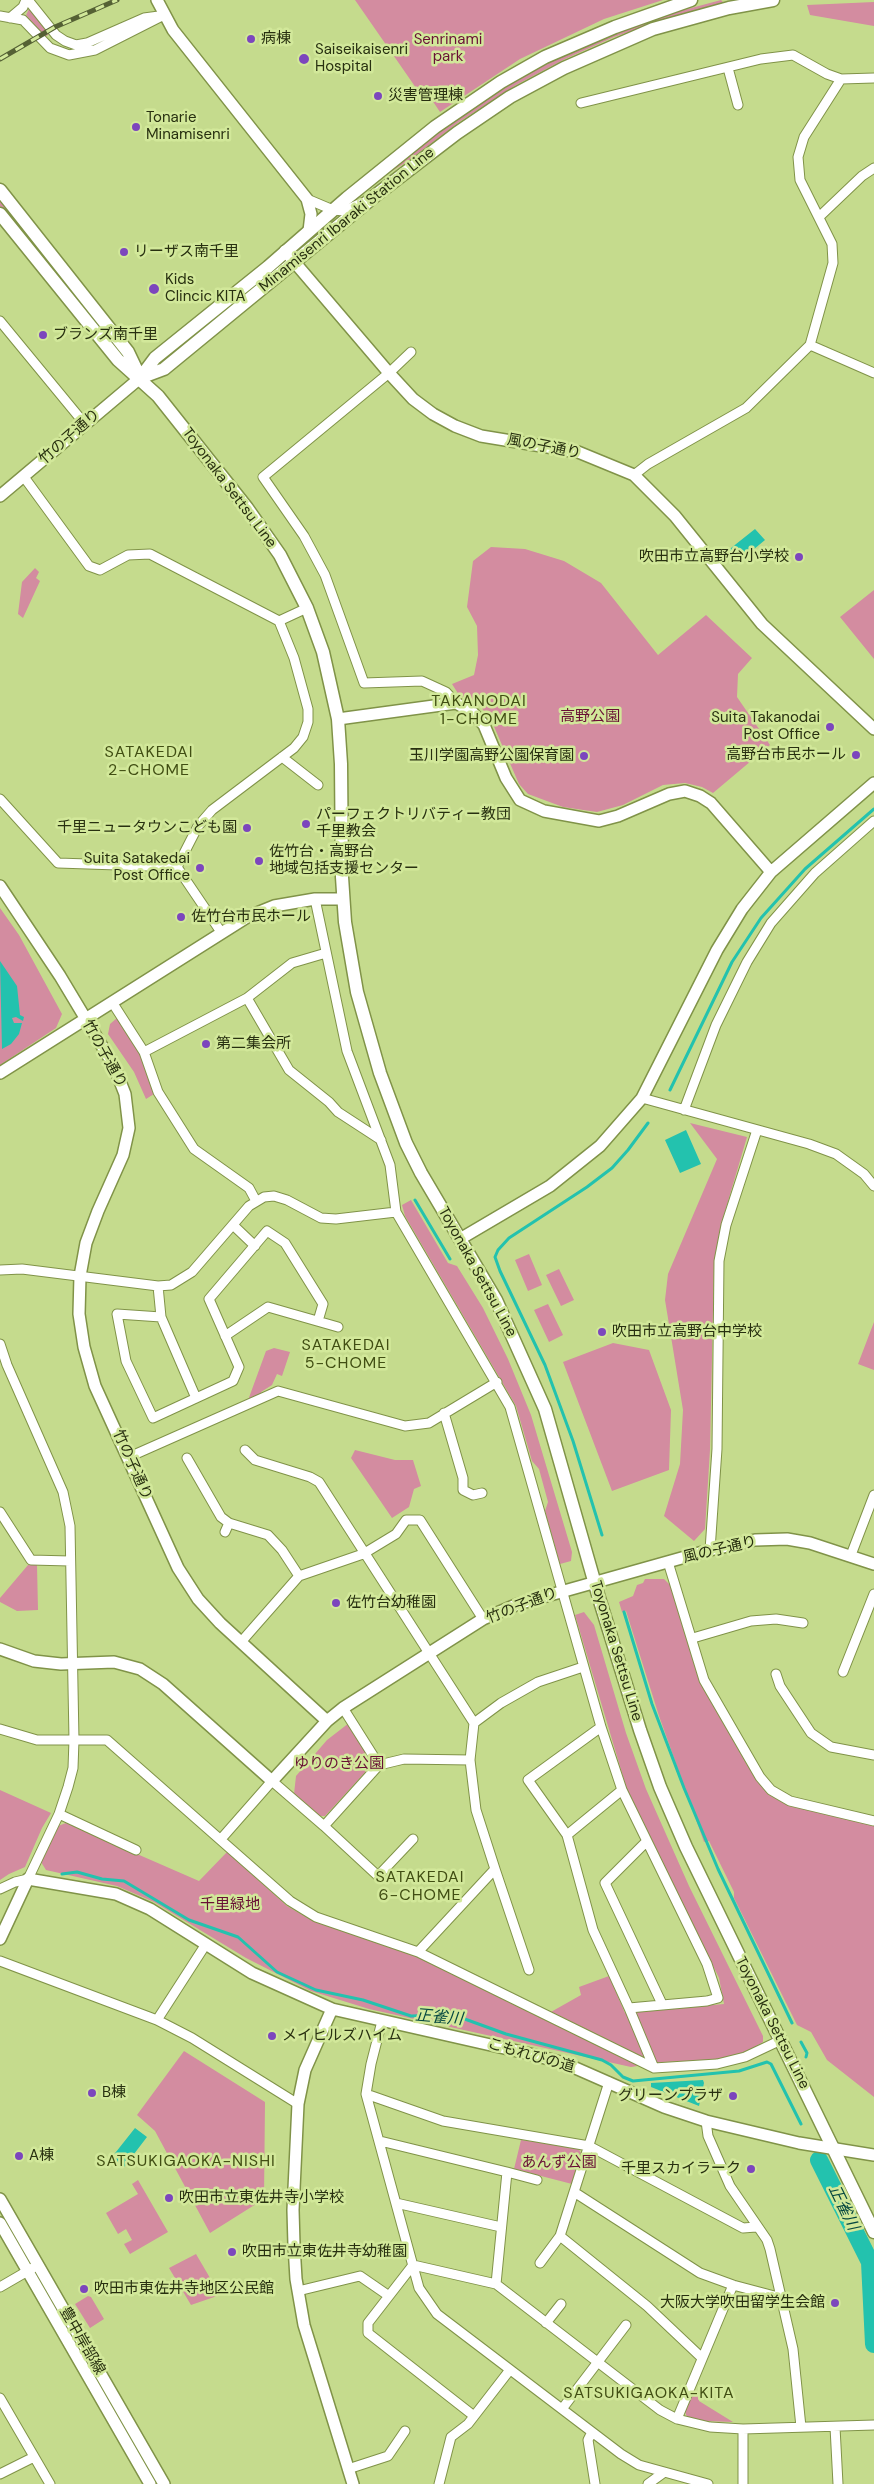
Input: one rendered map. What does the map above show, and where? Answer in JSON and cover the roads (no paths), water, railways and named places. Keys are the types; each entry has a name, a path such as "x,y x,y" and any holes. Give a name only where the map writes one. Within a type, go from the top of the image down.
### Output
{"main road":[{"name":"Minamisenri Ibaraki Station Line","path":"289,256 308,231 347,198 435,127 501,82 545,57 615,26 691,0"},
{"name":"Minamisenri Ibaraki Station Line","path":"140,378 155,358 289,256 376,195 457,133 510,97 564,68 653,30 752,1 772,0"},
{"name":"Toyonaka Settsu Line","path":"0,190 128,352 140,378"},
{"name":"Toyonaka Settsu Line","path":"0,214 118,360 158,396 247,508 280,555 307,608 323,652 338,719 341,764 343,899 357,992 380,1073 406,1143 421,1173 496,1300 544,1409 637,1721 660,1787 686,1847 874,2232"}],"street":[{"path":"10,18 23,7 27,0 56,35 68,43 76,45 87,43 144,18 164,15"},
{"path":"157,0 173,30 308,198 333,210 344,211 376,195"},
{"path":"0,16 24,20 50,48 70,55 95,50 164,15"},
{"path":"581,103 728,68 793,55 827,74 841,79 874,78"},
{"path":"728,68 738,105"},
{"path":"634,476 648,464 746,408 810,345 833,263 832,244 800,180 798,158 804,137 841,79"},
{"path":"819,217 862,176 874,168"},
{"path":"308,198 328,203 347,198"},
{"path":"308,198 311,214 308,231"},
{"name":"風の子通り","path":"289,256 389,373 413,399 433,414 455,426 481,436 578,452 634,476 674,516 762,624 874,729"},
{"path":"0,321 84,423"},
{"path":"810,345 874,373"},
{"path":"411,352 389,373 263,477 304,536 325,575 364,683 422,681 446,692 456,703 472,712 484,725 506,778 520,800 544,811 600,821 618,816 668,794 685,791 700,796 711,803 771,872"},
{"name":"竹の子通り","path":"0,496 84,423 140,378"},
{"path":"24,477 89,566 100,570 128,555 150,554 279,621 294,658 308,709 308,722 303,737 294,748 212,810 198,826 177,867"},
{"path":"279,621 307,608"},
{"path":"338,719 456,703"},
{"path":"282,757 318,785"},
{"path":"460,1239 550,1186 600,1146 642,1098 717,950 742,909 771,872 874,783"},
{"path":"0,799 58,863 177,867"},
{"path":"684,1110 716,1026 747,962 771,923 816,873 874,822"},
{"path":"177,867 221,932"},
{"name":"竹の子通り","path":"0,886 114,1066 126,1094 129,1128 123,1155 86,1243 80,1276 79,1314 84,1347 95,1386 178,1568 198,1599 220,1623 327,1721 343,1708 430,1655 484,1619 518,1604 595,1581"},
{"path":"314,899 347,1051 390,1165 396,1212 510,1407 583,1667 622,1790 707,1964 718,1998 707,2001 629,2008"},
{"path":"0,1073 247,917 274,906 314,899 343,899"},
{"path":"144,1052 247,998 292,963 326,953"},
{"path":"247,998 289,1070 329,1102 338,1112 381,1140"},
{"path":"112,1002 144,1052 158,1092 194,1149 249,1188 256,1201"},
{"path":"642,1098 836,1154 864,1174 874,1186"},
{"path":"710,1550 717,1449 719,1261 726,1225 757,1130"},
{"path":"0,1270 22,1269 158,1286 177,1284 192,1272 256,1201 274,1196 287,1200 310,1213 329,1218 396,1212"},
{"path":"233,1225 255,1246"},
{"path":"161,1317 117,1314 126,1361 153,1418 233,1382 239,1367 209,1299 268,1231 285,1243 323,1304 318,1321"},
{"path":"158,1286 161,1317 196,1398"},
{"path":"225,1336 268,1307 338,1327"},
{"path":"0,1344 7,1365 63,1492 70,1526 74,1740 73,1768 59,1814 0,1939"},
{"path":"129,1458 280,1387 404,1426 429,1423 497,1382"},
{"path":"444,1413 463,1478 463,1490 473,1495 482,1493"},
{"path":"245,1450 256,1460 310,1477 319,1482 363,1554 474,1723 470,1760 476,1810 529,1970"},
{"path":"187,1458 210,1502 221,1517 229,1522 268,1535 282,1550 299,1576"},
{"path":"851,1554 874,1495"},
{"path":"0,1512 31,1560 70,1561"},
{"path":"242,1642 299,1576 363,1554 396,1534 406,1520 420,1520 484,1619"},
{"path":"224,1532 229,1522"},
{"name":"風の子通り","path":"595,1581 755,1540 787,1539 851,1554 874,1564"},
{"path":"668,1562 704,1680 760,1777 771,1790 790,1801 874,1820"},
{"path":"843,1672 874,1594"},
{"path":"692,1638 751,1621 776,1619 803,1623"},
{"path":"0,1649 34,1661 60,1664 114,1662 140,1669 163,1684 378,1876 413,1839"},
{"path":"474,1723 501,1703 538,1682 583,1667"},
{"path":"776,1674 780,1686 811,1733 831,1747 874,1755"},
{"path":"343,1708 379,1765"},
{"path":"221,1839 327,1721"},
{"path":"602,1727 528,1780 567,1835 593,1930 654,2068"},
{"path":"0,1729 37,1740 107,1740 290,1901 316,1917 418,1952 654,2068 717,2064 745,2057 781,2040"},
{"path":"324,1826 379,1765 404,1759 470,1760"},
{"path":"567,1835 622,1790"},
{"path":"59,1814 136,1850"},
{"path":"646,1842 605,1883 662,2004"},
{"path":"418,1952 495,1869"},
{"path":"0,1890 15,1882 28,1879"},
{"name":"こもれびの道","path":"28,1879 116,1894 150,1910 252,1973 332,2009 526,2053 564,2064 664,2107 706,2121 799,2143 874,2154"},
{"path":"157,2020 206,1944"},
{"path":"0,1962 157,2020 192,2038 298,2104"},
{"path":"332,2009 305,2070 298,2104 293,2210 298,2291 311,2352 353,2484"},
{"path":"382,2021 370,2064 366,2094 412,2265 420,2288 437,2314 509,2371 640,2465 663,2473 708,2484"},
{"path":"540,2263 560,2236 609,2082"},
{"path":"366,2094 443,2122 589,2146 743,2228 756,2227"},
{"path":"706,2121 708,2136 730,2186 756,2227 767,2240 770,2249 793,2349 801,2427"},
{"path":"380,2141 537,2180"},
{"path":"496,2284 507,2172"},
{"path":"574,2192 700,2273 733,2285 782,2298"},
{"name":"豊中岸部線","path":"0,2199 33,2268 150,2484"},
{"path":"396,2204 501,2227"},
{"name":"豊中岸部線","path":"0,2223 33,2268 164,2484"},
{"path":"560,2236 647,2306 702,2358"},
{"path":"412,2265 496,2284 660,2410 677,2419 710,2427 743,2429 871,2426"},
{"path":"412,2265 368,2323 368,2333 474,2416"},
{"path":"0,2287 33,2268"},
{"path":"298,2291 360,2276 389,2296"},
{"path":"677,2419 733,2285"},
{"path":"546,2323 560,2304"},
{"path":"562,2409 626,2325"},
{"path":"439,2484 451,2437 474,2416 509,2371"},
{"path":"0,2398 50,2484"},
{"path":"835,2427 838,2484"},
{"path":"743,2429 743,2484"},
{"path":"348,2468 388,2456 398,2449 405,2431"},
{"path":"592,2432 588,2440 595,2484"},
{"path":"0,2474 34,2457"},
{"path":"648,2484 663,2473"}],"water":[{"path":"755,529 765,540 736,564 726,552"},
{"path":"0,961 17,986 20,1015 24,1017 23,1021 16,1017 12,1018 14,1023 22,1023 19,1034 11,1044 2,1049"},
{"path":"686,1130 701,1164 680,1173 665,1140"},
{"path":"703,2080 699,2106 651,2087 651,2083"},
{"path":"135,2128 147,2137 124,2167 112,2157"}],"waterway":[{"path":"670,1090 732,962 761,918 805,869 874,809"},
{"path":"602,1535 573,1441 545,1365 495,1257 498,1250 509,1238 587,1187 612,1168 648,1123"},
{"path":"415,1200 450,1259"},
{"path":"624,1612 652,1704 684,1788 718,1869 792,2023"},
{"name":"正雀川","path":"62,1874 77,1872 102,1879 124,1881 189,1920 238,1937 277,1972 316,1990 363,2000 411,2016 445,2015 462,2018 506,2034 602,2060 611,2065 623,2077 633,2081 739,2071 767,2062 771,2064 801,2124"},
{"path":"801,2042 807,2053 806,2057"},
{"name":"正雀川","path":"819,2160 870,2262 874,2344"}],"railway":[{"path":"0,59 55,27 117,0"}],"place":[{"name":"病棟","path":"251,39"},
{"name":"Saiseikaisenri Hospital","path":"304,59"},
{"name":"災害管理棟","path":"378,96"},
{"name":"Tonarie Minamisenri","path":"136,127"},
{"name":"リーザス南千里","path":"124,252"},
{"name":"Kids Clincic KITA","path":"154,289"},
{"name":"ブランズ南千里","path":"43,335"},
{"name":"吹田市立高野台小学校","path":"799,557"},
{"name":"Suita Takanodai Post Office","path":"830,727"},
{"name":"高野台市民ホール","path":"856,755"},
{"name":"玉川学園高野公園保育園","path":"584,756"},
{"name":"パーフェクトリバティー教団 千里教会","path":"306,824"},
{"name":"千里ニュータウンこども園","path":"247,828"},
{"name":"佐竹台・高野台 地域包括支援センター","path":"259,861"},
{"name":"Suita Satakedai Post Office","path":"200,868"},
{"name":"佐竹台市民ホール","path":"181,917"},
{"name":"第二集会所","path":"206,1044"},
{"name":"吹田市立高野台中学校","path":"602,1332"},
{"name":"佐竹台幼稚園","path":"336,1603"},
{"name":"メイヒルズハイム","path":"272,2036"},
{"name":"B棟","path":"92,2093"},
{"name":"グリーンプラザ","path":"733,2096"},
{"name":"A棟","path":"19,2156"},
{"name":"千里スカイラーク","path":"751,2169"},
{"name":"吹田市立東佐井寺小学校","path":"169,2198"},
{"name":"吹田市立東佐井寺幼稚園","path":"232,2252"},
{"name":"吹田市東佐井寺地区公民館","path":"84,2289"},
{"name":"大阪大学吹田留学生会館","path":"835,2303"}],"district":[{"name":"TAKANODAI 1-CHOME","path":"479,711"},
{"name":"SATAKEDAI 2-CHOME","path":"149,762"},
{"name":"SATAKEDAI 5-CHOME","path":"346,1355"},
{"name":"SATAKEDAI 6-CHOME","path":"420,1887"},
{"name":"SATSUKIGAOKA-NISHI","path":"186,2162"},
{"name":"SATSUKIGAOKA-KITA","path":"649,2394"}],"park label":[{"name":"Senrinami park","path":"448,48"},
{"name":"高野公園","path":"590,717"},
{"name":"ゆりのき公園","path":"339,1764"},
{"name":"千里緑地","path":"230,1905"},
{"name":"あんず公園","path":"559,2163"}]}
